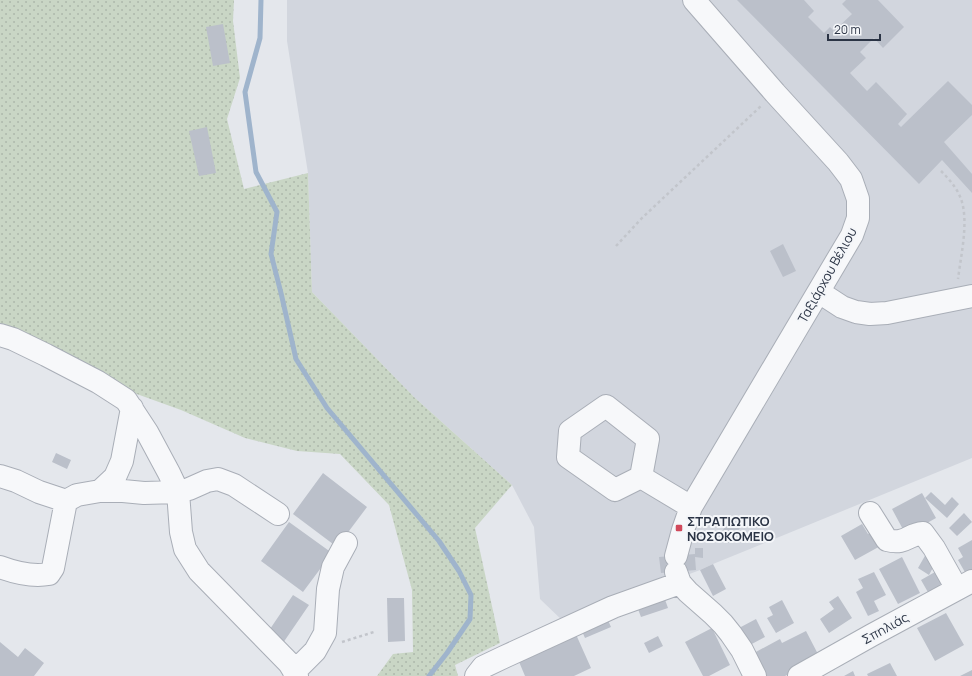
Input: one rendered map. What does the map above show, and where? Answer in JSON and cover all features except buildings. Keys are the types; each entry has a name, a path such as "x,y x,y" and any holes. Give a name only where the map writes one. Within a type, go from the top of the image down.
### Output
{"street":[{"name":"Ταξιάρχου Βέλιου","path":"678,570 683,530 691,507 852,235 858,218 858,199 851,179 838,162 775,93 694,0"},
{"path":"819,292 842,307 856,312 870,314 887,313 963,298"},
{"path":"0,335 13,339 98,382 126,400 148,432 178,492 181,532 185,549 199,571 289,663 296,674 315,651 326,633 328,589 333,567 346,544"},
{"path":"100,491 115,477 122,461 132,408"},
{"path":"0,476 66,501 77,495 100,491 144,493 178,492 207,481 218,479 234,485 278,514"},
{"path":"641,477 691,507"},
{"path":"0,567 17,573 35,575 49,574 54,568 66,501"},
{"path":"870,513 887,540 894,542 923,533 964,585"},
{"path":"476,676 483,667 613,607 678,570 688,592 722,624 742,650 755,676"},
{"name":"Σπηλιάς","path":"799,676 964,585"}],"path":[{"path":"616,246 642,218 775,93"},
{"path":"941,171 953,183 961,198 965,215 963,298"}],"shaded area":[{"path":"287,0 972,0 972,458 700,570 564,622 540,599 534,527 512,485 414,397 312,292 308,173 287,41"}],"green space":[{"path":"0,0 234,0 233,21 240,78 227,119 244,189 308,173 312,292 414,397 512,485 475,528 500,643 455,665 458,676 377,676 393,654 413,652 412,590 389,505 340,454 297,451 245,438 181,410 134,393 0,325"}],"waterway":[{"path":"261,0 260,38 245,92 256,172 277,212 271,254 296,359 327,408 439,541 459,571 471,595 470,619 429,676"}],"place":[{"name":"ΣΤΡΑΤΙΩΤΙΚΟ ΝΟΣΟΚΟΜΕΙΟ","path":"679,528"}]}
